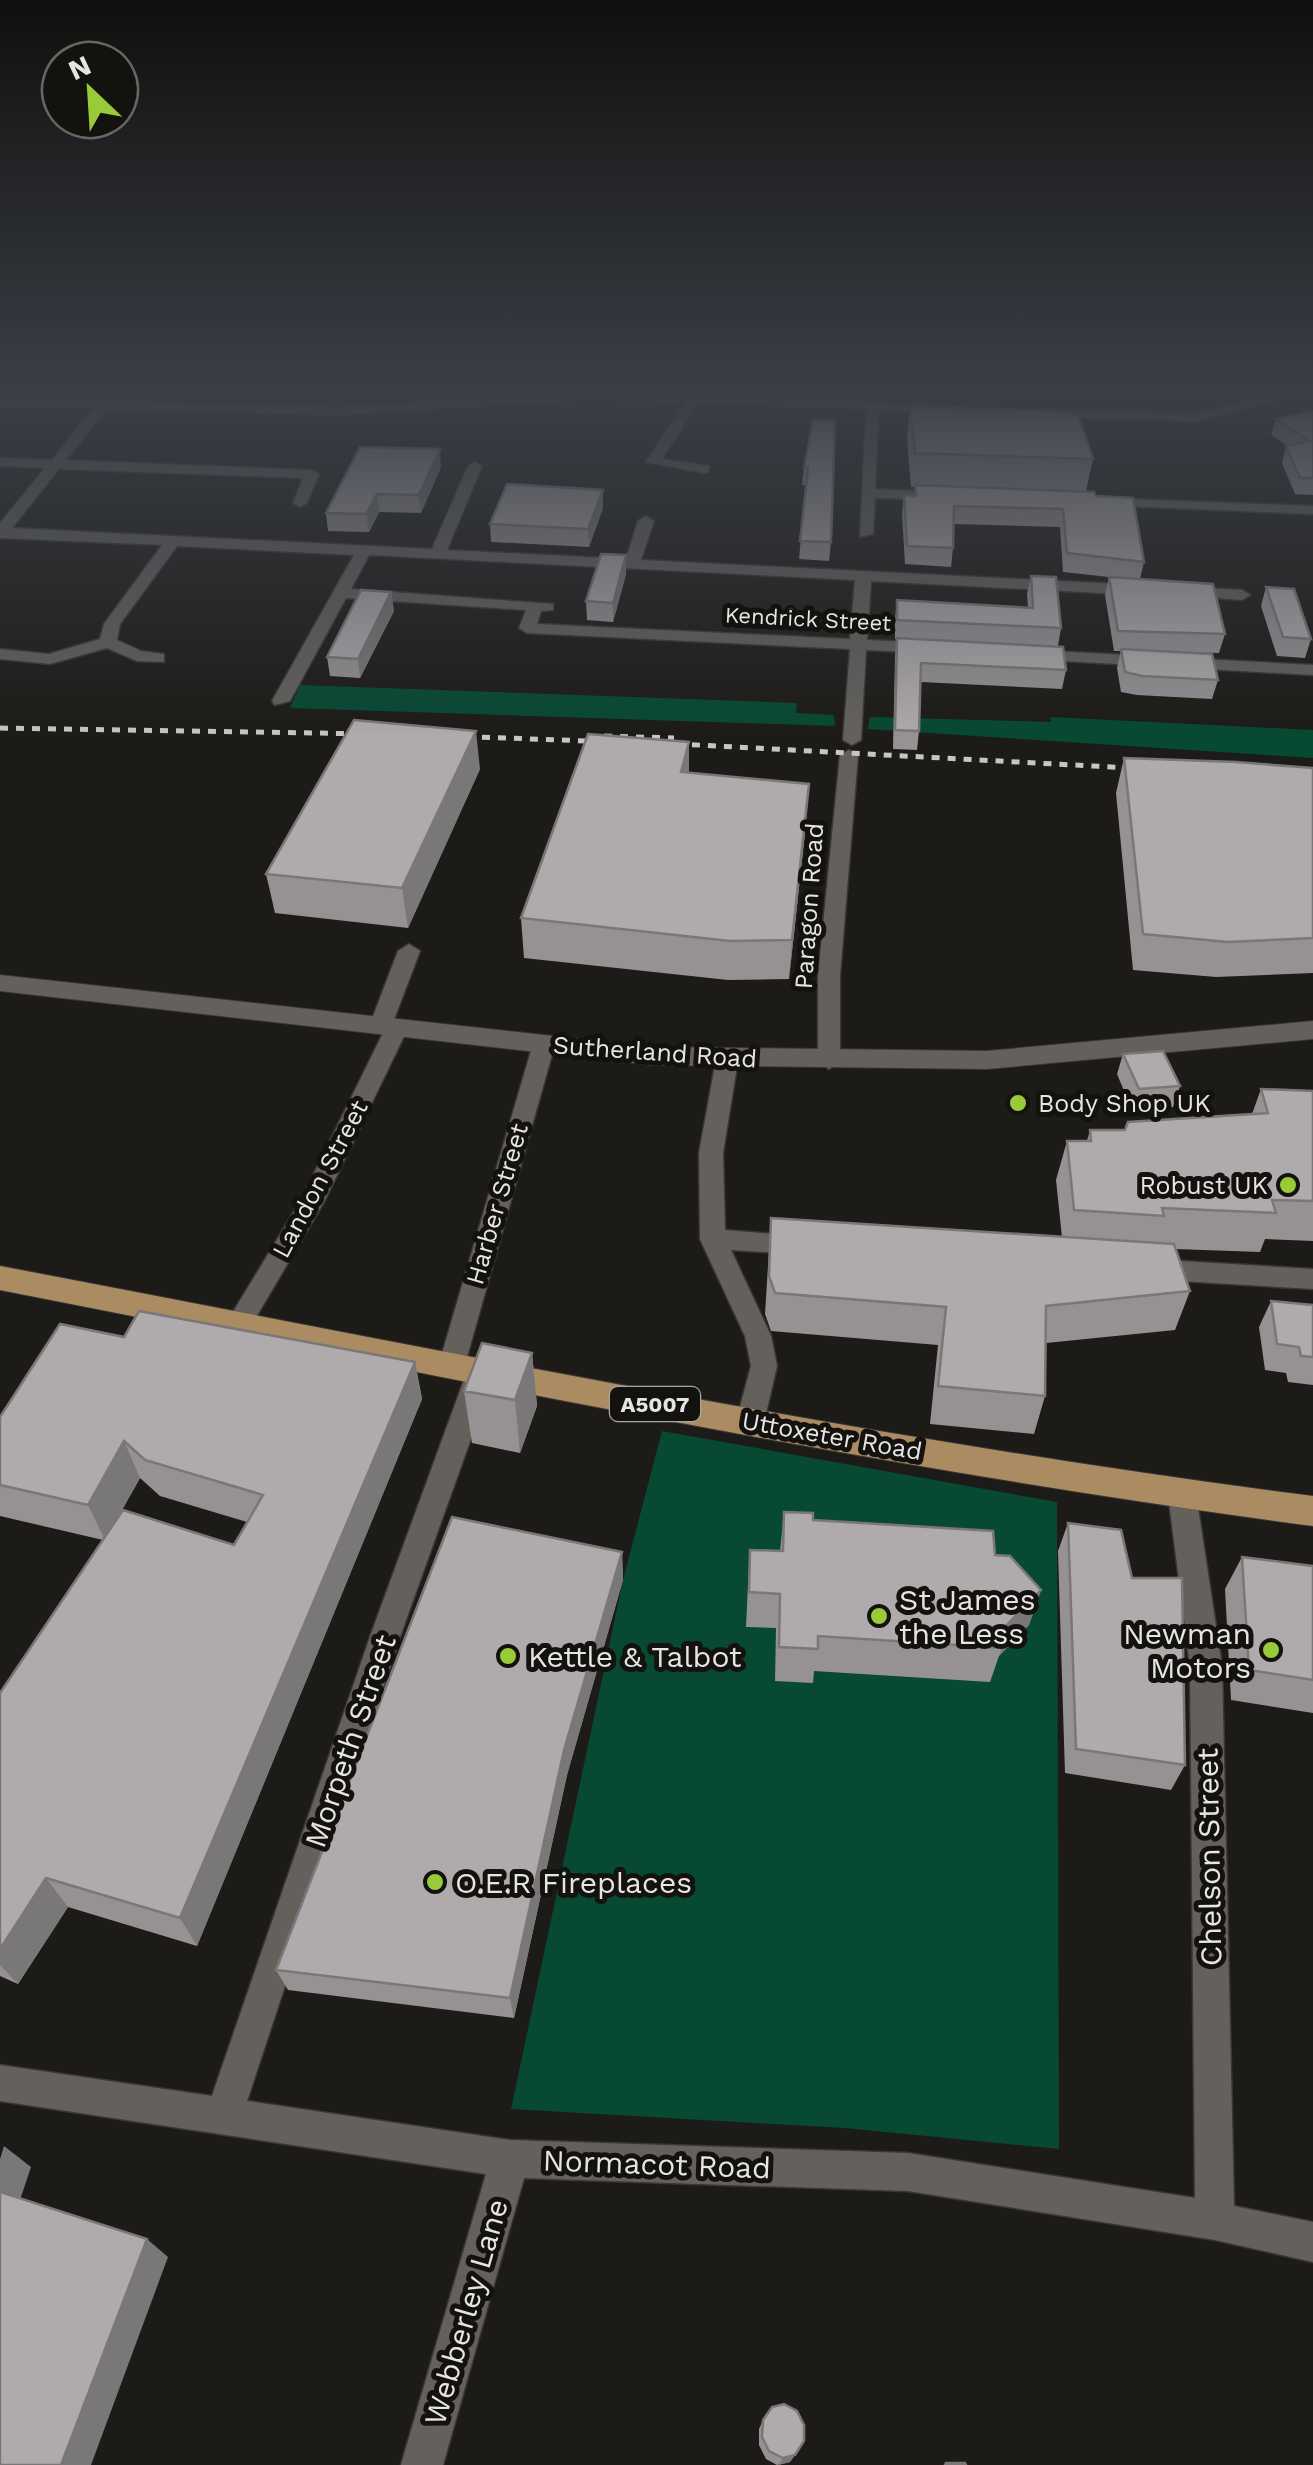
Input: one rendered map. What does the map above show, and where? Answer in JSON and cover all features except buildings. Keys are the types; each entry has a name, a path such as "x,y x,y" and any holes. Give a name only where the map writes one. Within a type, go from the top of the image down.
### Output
{"main road":[{"name":"Uttoxeter Road","path":"0,1278 238,1327 750,1422 1182,1494 1313,1511"}],"street":[{"path":"0,532 21,507"},
{"path":"438,554 458,507"},
{"path":"865,534 867,507"},
{"path":"1230,507 1313,510"},
{"path":"632,565 646,521"},
{"path":"0,532 1242,595"},
{"path":"108,642 112,624 172,541"},
{"path":"266,684 285,694 364,550"},
{"name":"Paragon Road","path":"829,1061 829,976 863,576"},
{"name":"Kendrick Street","path":"342,592 543,607 527,628 539,636 952,650"},
{"path":"0,654 50,659 108,642 137,656 158,658"},
{"path":"1007,653 1313,670"},
{"name":"Landon Street","path":"238,1327 312,1202 388,1028 409,951"},
{"name":"Sutherland Road","path":"0,983 388,1028 727,1060 986,1060 1313,1030"},
{"name":"Harber Street","path":"467,1367 502,1176 544,1044"},
{"path":"727,1060 711,1152 713,1239 758,1336 764,1366 750,1422"},
{"path":"713,1239 823,1247"},
{"path":"1114,1266 1313,1278"},
{"name":"Morpeth Street","path":"224,2114 386,1634 467,1367"},
{"name":"Chelson Street","path":"1182,1494 1206,1666 1216,2221"},
{"name":"Normacot Road","path":"0,2082 510,2159 908,2172 1216,2221 1313,2242"},
{"name":"Webberley Lane","path":"422,2465 510,2159"}],"green space":[{"path":"300,685 797,703 796,713 834,715 835,726 290,708"},
{"path":"870,717 1051,722 1050,717 1313,730 1313,758 868,729"},
{"path":"662,1431 1057,1502 1059,2149 845,2128 511,2109 623,1580"}],"railway":[{"path":"0,728 375,734"},
{"path":"450,736 615,742"},
{"path":"604,736 674,738"},
{"path":"660,743 1149,769"}],"place":[{"name":"Body Shop UK","path":"1018,1103"},
{"name":"Robust UK","path":"1288,1185"},
{"name":"St James the Less","path":"879,1616"},
{"name":"Newman Motors","path":"1271,1650"},
{"name":"Kettle & Talbot","path":"508,1656"},
{"name":"O.E.R Fireplaces","path":"435,1882"}]}
